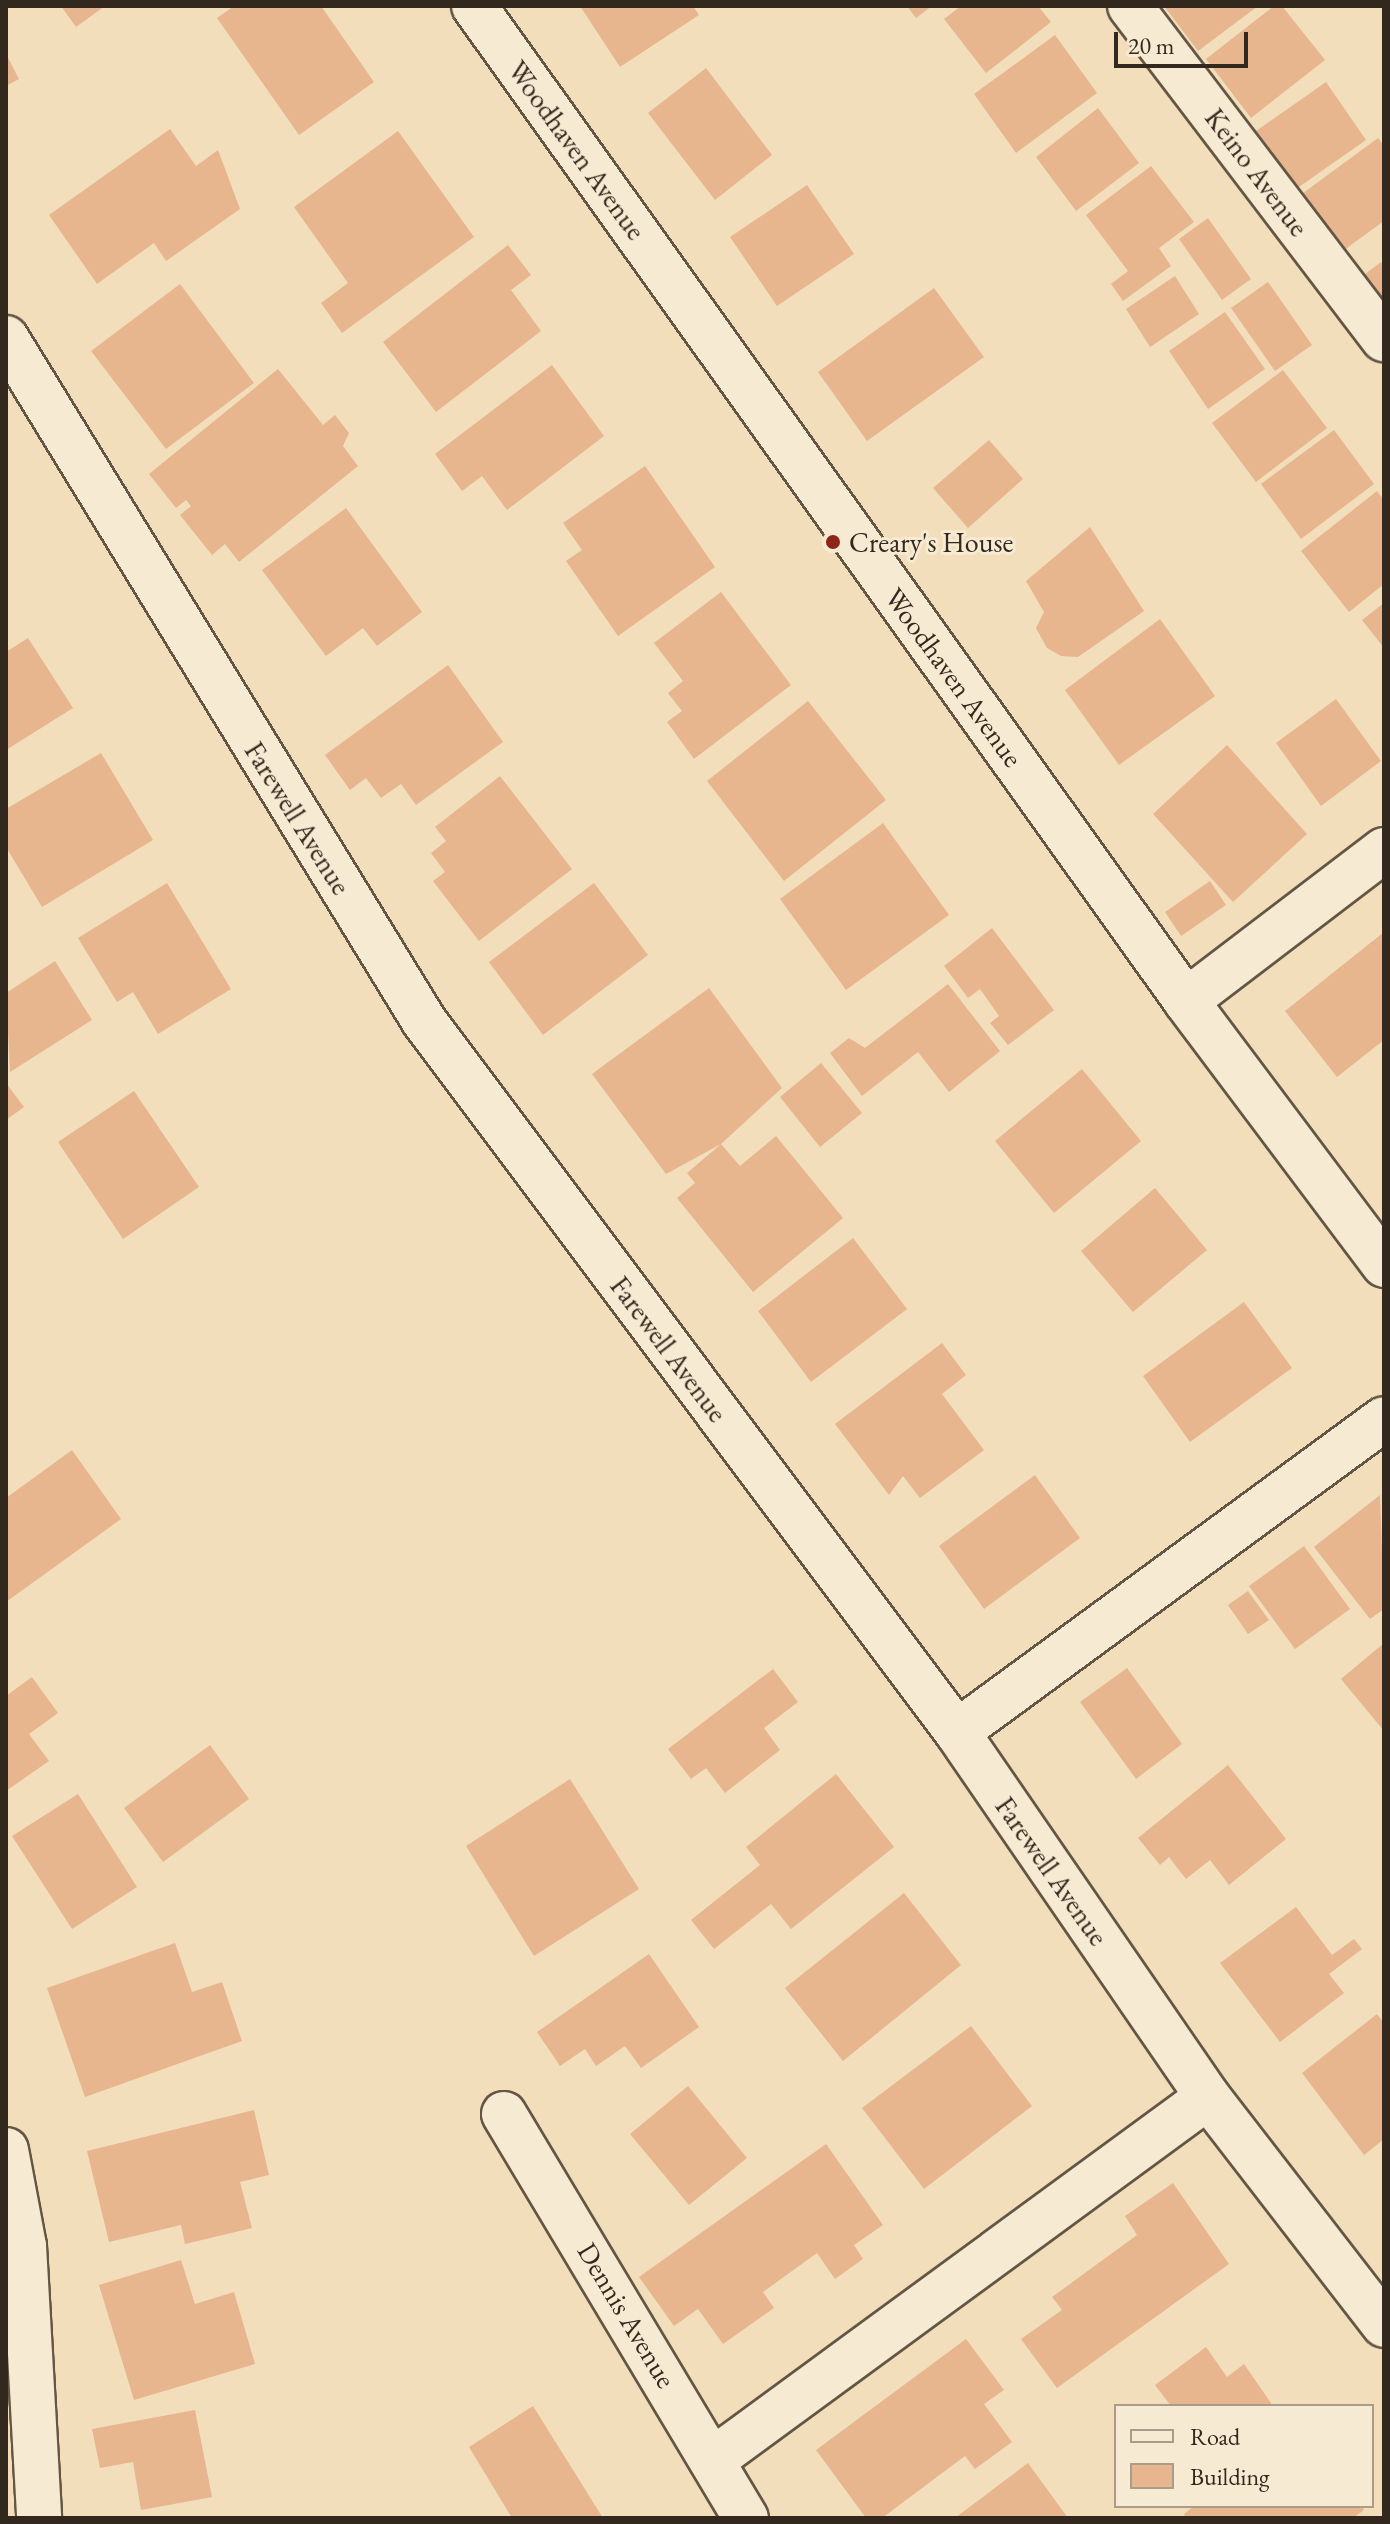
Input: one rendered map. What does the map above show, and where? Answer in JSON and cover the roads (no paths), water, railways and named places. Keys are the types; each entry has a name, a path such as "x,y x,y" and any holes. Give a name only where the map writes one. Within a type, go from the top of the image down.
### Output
{"street":[{"name":"Woodhaven Avenue","path":"474,6 1186,1001 1384,1265"},
{"name":"Keino Avenue","path":"1130,6 1384,339"},
{"name":"Farewell Avenue","path":"6,338 424,1021 957,1732 1208,2097 1384,2325"},
{"path":"1186,1001 1384,850"},
{"path":"957,1732 1384,1419"},
{"path":"714,2459 1208,2097"},
{"name":"Dennis Avenue","path":"504,2114 714,2459 746,2518"},
{"path":"6,2150 24,2246 39,2518"}],"place":[{"name":"Creary's House","path":"833,542"}]}
